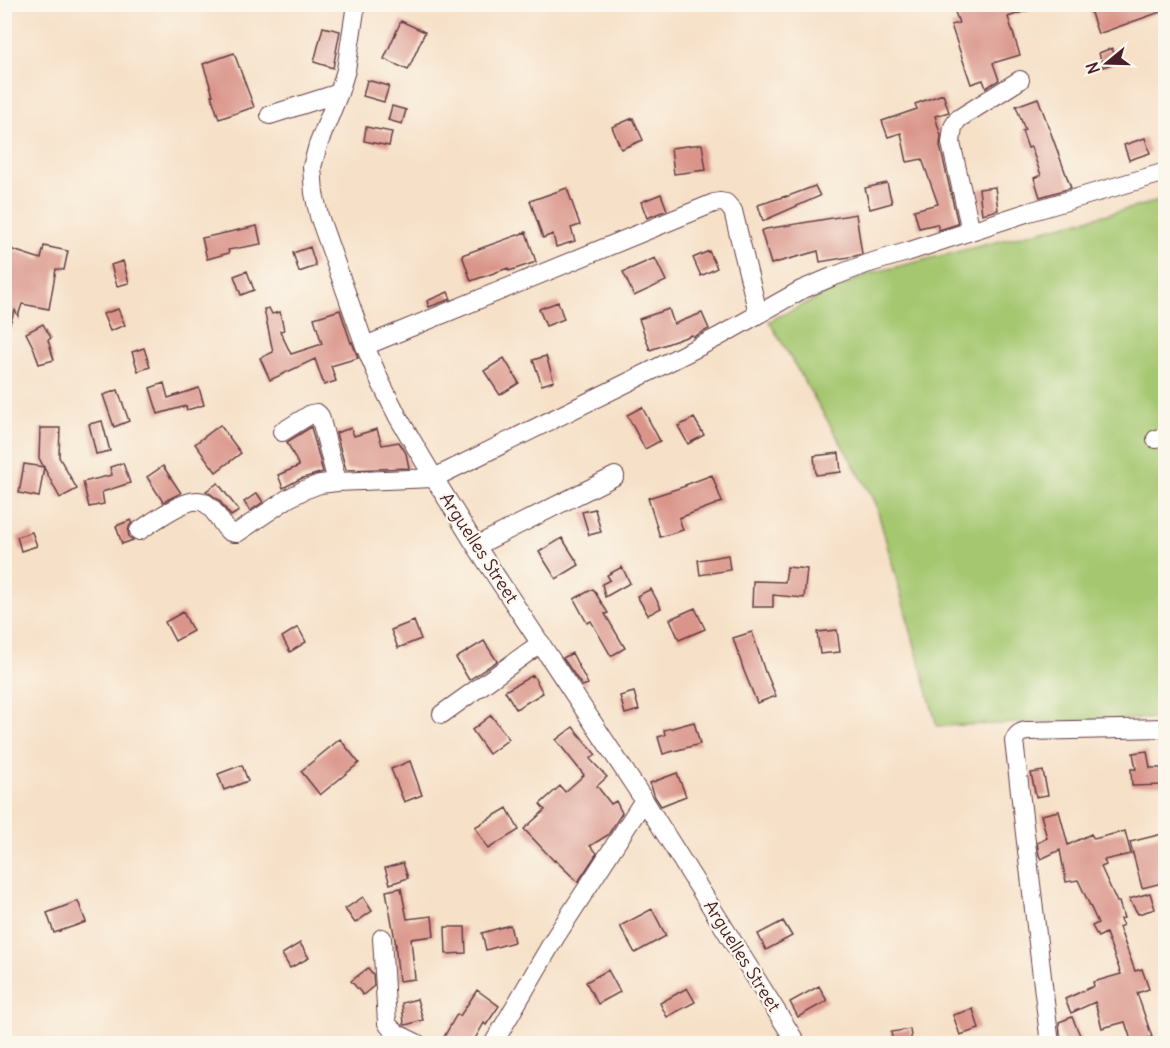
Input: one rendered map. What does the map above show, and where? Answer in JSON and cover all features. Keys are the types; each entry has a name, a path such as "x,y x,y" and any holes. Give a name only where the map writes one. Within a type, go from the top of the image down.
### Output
{"street":[{"name":"Arguelles Street","path":"356,4 346,70 312,166 314,193 320,216 365,346 398,417 476,546 644,800 797,1044"},
{"path":"971,231 951,143 953,127 958,119 1020,80"},
{"path":"270,115 339,93"},
{"path":"139,531 182,504 199,501 205,502 210,507 228,531 237,533 287,499 320,484 434,478 718,337 801,290 832,277 1029,212 1166,172"},
{"path":"365,346 720,202 726,203 733,211 758,314"},
{"path":"282,432 311,414 317,413 320,416 337,482"},
{"path":"476,546 615,476"},
{"path":"442,714 541,643"},
{"path":"1050,1044 1014,741 1021,732 1027,731 1166,728"},
{"path":"493,1044 556,936 644,800"},
{"path":"382,938 387,1023 394,1032 418,1044"}],"green space":[{"path":"1160,201 1166,232 1165,718 937,726 875,501 769,321 868,274"}],"building":[{"path":"952,4 1037,4 1037,7 1008,17 1020,55 993,63 999,80 986,88 983,80 971,84 951,25 959,23"},
{"path":"1088,4 1166,4 1166,10 1098,34"},
{"path":"401,21 425,32 408,70 384,59"},
{"path":"323,27 340,31 333,68 314,62"},
{"path":"1112,48 1117,62 1103,67 1099,53"},
{"path":"234,53 254,107 219,119 203,64"},
{"path":"367,80 389,86 384,102 363,96"},
{"path":"943,94 949,112 935,116 958,224 939,230 937,224 919,228 914,210 938,204 922,159 907,162 901,133 888,137 882,121 917,109 915,104"},
{"path":"1038,98 1071,188 1040,197 1034,178 1041,175 1031,147 1028,148 1022,131 1025,130 1016,106"},
{"path":"392,106 406,110 402,124 388,120"},
{"path":"633,118 643,140 621,149 612,127"},
{"path":"366,127 392,132 389,146 364,141"},
{"path":"1145,138 1150,153 1129,160 1124,145"},
{"path":"702,144 706,170 674,174 671,148"},
{"path":"887,183 892,203 870,209 865,188"},
{"path":"815,186 820,196 763,221 758,205"},
{"path":"995,187 998,210 982,214 979,189"},
{"path":"567,188 580,225 571,228 575,241 556,247 553,234 543,238 530,201"},
{"path":"661,194 667,210 647,218 641,202"},
{"path":"856,214 862,254 820,262 818,251 771,264 761,231"},
{"path":"257,226 261,244 228,250 229,253 207,259 202,238"},
{"path":"526,232 536,262 509,271 508,268 471,281 462,255"},
{"path":"44,246 68,251 64,270 56,269 49,309 22,304 18,316 15,310 6,334 4,333 4,247 41,259"},
{"path":"310,247 316,266 299,272 293,253"},
{"path":"709,251 717,268 701,276 693,258"},
{"path":"655,258 666,281 634,296 623,272"},
{"path":"123,261 129,283 117,286 111,265"},
{"path":"247,271 254,290 241,295 234,276"},
{"path":"448,292 451,299 429,307 427,301"},
{"path":"558,302 564,319 546,326 539,309"},
{"path":"269,308 272,314 280,312 284,330 280,331 291,354 322,344 314,318 340,310 358,358 331,366 336,381 324,385 315,359 270,380 260,358 273,352 264,309"},
{"path":"118,309 125,325 110,331 103,314"},
{"path":"669,309 674,324 702,313 709,329 693,337 692,335 650,350 639,319"},
{"path":"43,324 51,338 48,340 54,360 39,364 26,333"},
{"path":"144,348 150,367 138,371 132,352"},
{"path":"546,356 554,381 542,385 533,360"},
{"path":"504,358 519,383 500,395 484,371"},
{"path":"164,383 168,398 199,388 204,405 187,410 186,406 158,414 150,388"},
{"path":"118,390 129,421 114,427 103,395"},
{"path":"642,407 660,441 645,449 627,415"},
{"path":"694,418 704,435 688,444 678,426"},
{"path":"102,421 110,451 96,454 89,424"},
{"path":"220,425 241,453 216,472 195,444"},
{"path":"311,427 323,472 300,479 283,488 278,475 299,466 287,442"},
{"path":"40,428 60,428 59,457 77,489 60,498 39,458"},
{"path":"351,428 354,436 377,429 382,445 399,442 406,453 409,468 346,470 336,433"},
{"path":"839,453 841,472 816,475 814,456"},
{"path":"123,463 130,483 102,492 104,504 89,507 83,482 112,475 110,467"},
{"path":"24,464 44,467 39,497 19,493"},
{"path":"163,466 181,493 163,502 147,477"},
{"path":"712,475 722,502 679,518 683,530 660,537 648,498"},
{"path":"218,483 239,511 231,516 219,500 206,491"},
{"path":"257,493 263,502 250,511 244,502"},
{"path":"595,509 601,532 589,535 582,512"},
{"path":"131,520 128,532 129,537 133,540 122,544 116,526"},
{"path":"32,532 37,546 21,551 17,537"},
{"path":"562,538 579,565 556,579 539,552"},
{"path":"728,555 730,570 700,575 698,560"},
{"path":"622,567 630,583 605,597 602,584 610,580 607,575"},
{"path":"787,567 807,569 804,598 773,595 773,607 752,607 753,581 785,582"},
{"path":"593,589 625,648 611,656 591,621 587,623 574,599"},
{"path":"651,589 661,608 648,615 637,596"},
{"path":"695,608 705,629 679,640 670,619"},
{"path":"183,612 193,631 175,641 165,622"},
{"path":"414,621 421,639 398,648 391,630"},
{"path":"298,627 306,642 290,652 282,637"},
{"path":"837,630 840,652 820,654 817,632"},
{"path":"752,632 765,672 776,696 757,703 733,638"},
{"path":"484,641 497,661 469,680 456,658"},
{"path":"572,653 588,684 582,686 563,658"},
{"path":"533,675 543,693 516,709 505,691"},
{"path":"634,692 639,710 625,714 620,696"},
{"path":"491,715 509,739 489,754 472,730"},
{"path":"694,722 700,744 663,754 658,737 665,735 664,730"},
{"path":"573,727 596,755 590,759 607,777 597,786 611,804 616,801 622,813 608,835 590,846 597,853 578,882 554,861 524,829 545,810 540,804 560,786 565,792 584,775 556,740"},
{"path":"340,739 359,763 320,795 301,771"},
{"path":"1147,751 1150,768 1164,768 1164,785 1132,786 1131,769 1136,769 1133,753"},
{"path":"410,761 422,795 404,802 391,769"},
{"path":"242,765 248,781 224,790 218,774"},
{"path":"1043,771 1048,795 1036,797 1031,773"},
{"path":"677,773 686,796 661,806 650,783"},
{"path":"507,808 519,830 488,849 475,827"},
{"path":"1059,811 1068,845 1091,834 1094,839 1125,831 1131,854 1104,860 1106,865 1101,867 1119,902 1124,918 1120,919 1123,925 1119,927 1135,971 1142,969 1149,989 1137,993 1152,1037 1132,1043 1125,1022 1102,1028 1095,1002 1071,1013 1065,999 1094,986 1093,982 1121,974 1106,933 1098,937 1092,926 1098,923 1078,880 1066,882 1060,850 1041,859 1039,855 1037,843 1047,838 1041,815"},
{"path":"1166,833 1166,882 1142,888 1130,842"},
{"path":"403,863 408,878 390,884 385,868"},
{"path":"401,888 407,919 432,916 434,936 411,939 415,979 399,981 396,945 386,891"},
{"path":"1150,893 1155,909 1138,914 1129,899"},
{"path":"363,897 372,911 355,923 345,909"},
{"path":"78,901 86,922 54,933 47,913"},
{"path":"652,909 666,936 635,953 620,926"},
{"path":"783,921 792,936 766,950 758,934"},
{"path":"510,925 514,942 486,950 482,933"},
{"path":"445,927 465,927 466,953 446,954"},
{"path":"300,943 309,958 290,968 282,954"},
{"path":"368,968 373,974 374,986 363,995 351,981"},
{"path":"608,970 620,992 598,1004 586,982"},
{"path":"819,986 827,1001 798,1017 790,1002"},
{"path":"687,988 695,1002 667,1017 660,1003"},
{"path":"477,990 499,1006 486,1025 484,1023 472,1044 440,1044 457,1014 460,1016"},
{"path":"417,999 423,1020 406,1025 402,1003"},
{"path":"973,1009 979,1029 960,1035 953,1015"},
{"path":"1072,1017 1084,1044 1064,1044 1059,1022"},
{"path":"910,1029 912,1044 893,1044 891,1032"}]}
